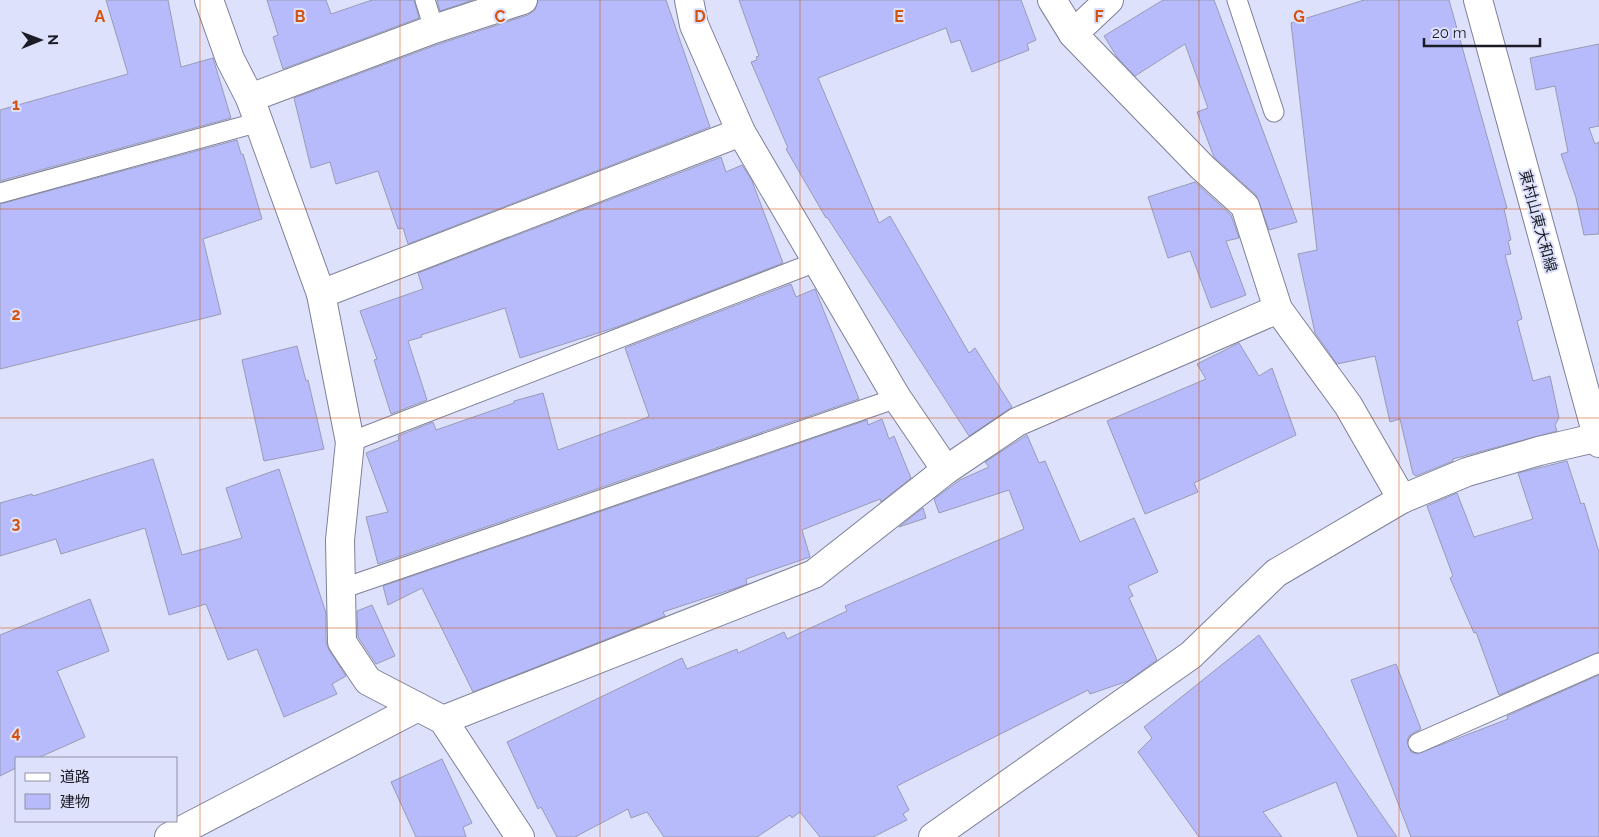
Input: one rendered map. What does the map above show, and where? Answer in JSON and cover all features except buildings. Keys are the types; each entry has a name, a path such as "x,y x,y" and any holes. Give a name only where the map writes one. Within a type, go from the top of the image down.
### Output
{"street":[{"path":"209,0 230,59 254,110 320,294 350,442 340,540 342,642 368,681 443,720 520,837"},
{"path":"254,110 434,29 523,0"},
{"path":"689,0 694,25 741,132 897,398 946,470"},
{"path":"1052,0 1073,34 1202,167 1245,206 1278,309 1348,405 1402,499"},
{"path":"1073,34 1109,0"},
{"name":"東村山東大和線","path":"1478,0 1599,439"},
{"path":"320,294 741,132"},
{"path":"443,720 814,574 946,470 1016,422 1278,309"},
{"path":"933,837 1191,655 1276,573 1402,499 1468,472 1539,450 1599,439"},
{"path":"169,837 418,707"}],"lane":[{"path":"425,0 434,29"},
{"path":"1237,0 1274,112"},
{"path":"0,193 254,110"},
{"path":"350,442 816,262"},
{"path":"341,589 897,398"},
{"path":"1418,743 1599,664"}]}
